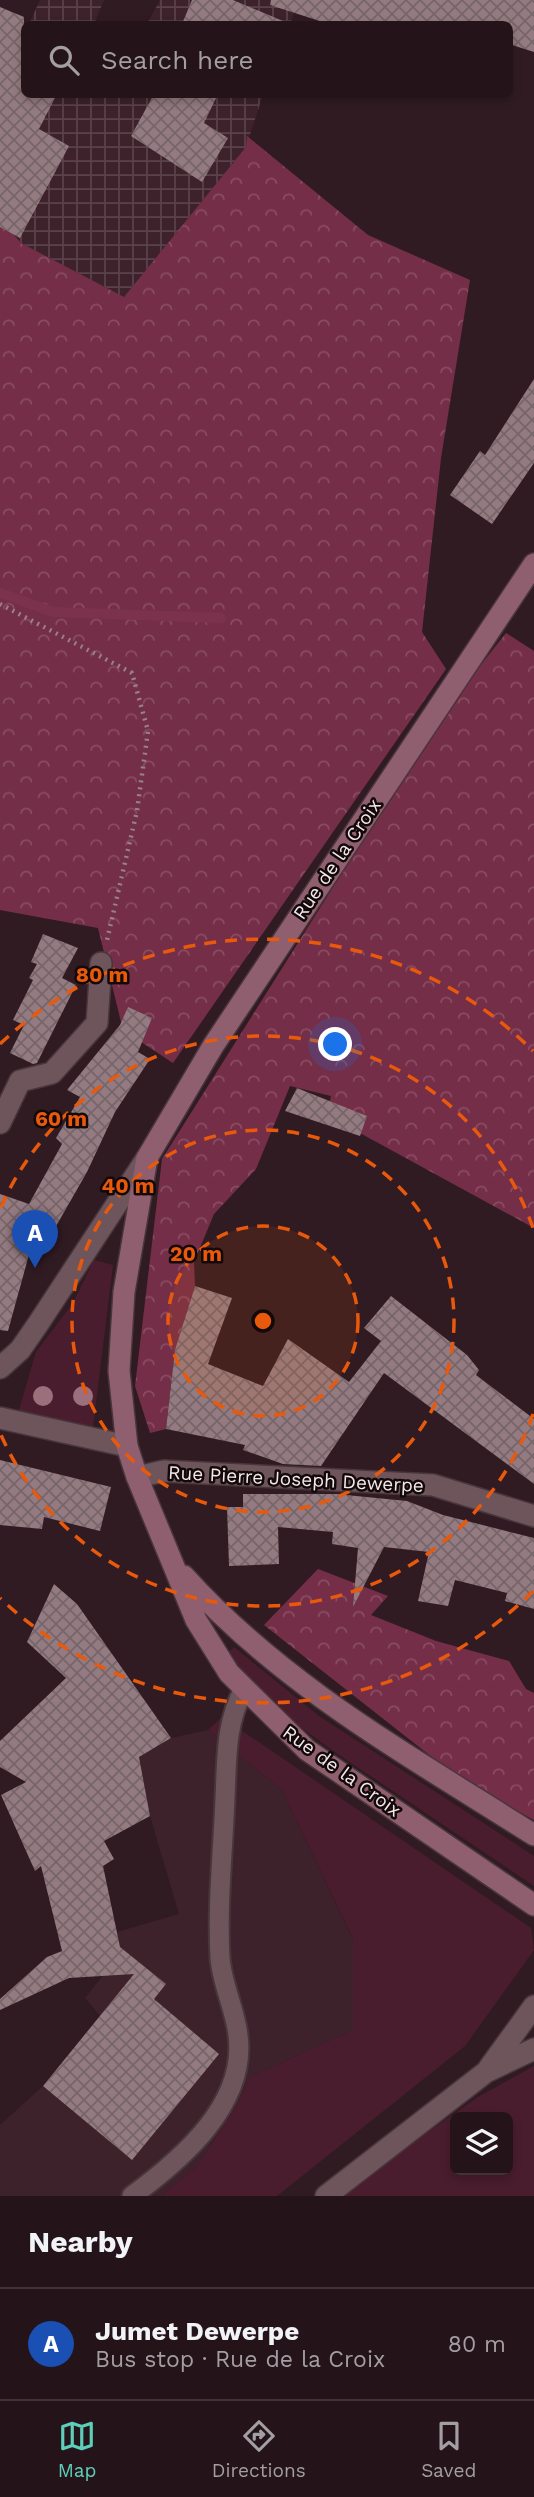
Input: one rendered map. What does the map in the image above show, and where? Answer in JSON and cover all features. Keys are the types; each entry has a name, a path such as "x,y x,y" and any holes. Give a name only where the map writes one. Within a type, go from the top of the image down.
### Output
{"street":[{"name":"Rue de la Croix","path":"0,1367 20,1350 38,1324 147,1158 213,1046 534,564"},
{"path":"0,1123 20,1081 52,1073 97,1023 101,963"},
{"name":"Rue de la Croix","path":"147,1158 124,1292 119,1371 127,1446 137,1477 196,1619 229,1674 307,1750 534,1905"},
{"path":"0,1418 127,1446"},
{"name":"Rue Pierre Joseph Dewerpe","path":"137,1477 164,1471 433,1485 534,1516"},
{"name":"Rue de la Croix","path":"171,1562 249,1643 306,1688 534,1835"},
{"path":"486,2073 534,2006"},
{"path":"326,2196 486,2073 534,2049"}],"lane":[{"path":"132,2196 171,2167 219,2112 241,2062 238,2033 220,1961 219,1925 228,1727 244,1689"}],"path":[{"path":"0,604 132,673 148,731 137,811 101,963"}],"shaded area":[{"path":"40,0 104,0 95,21 30,21"},
{"path":"160,0 299,0 291,21 149,21"},
{"path":"21,39 21,98 262,98 246,147 124,297 21,243 0,219 0,84"},
{"path":"94,1260 113,1265 93,1427 18,1413 36,1352 73,1303"},
{"path":"234,1647 319,1716 534,1856 534,1886 301,1727 261,1692 243,1672 229,1652"},
{"path":"222,1717 531,1928 534,1950 465,2046 277,2196 161,2196 197,2166 236,2107 250,2077 353,2030 353,1939 282,1790 208,1730"},
{"path":"208,1730 282,1790 353,1940 353,2030 250,2077 236,2107 197,2166 161,2196 0,2196 0,2125 43,2086 100,2016 85,1998 121,1953 117,1932 179,1914 150,1816 139,1757 171,1738"},
{"path":"534,2066 534,2196 337,2196 450,2117 450,2175 513,2175 513,2112 457,2112"}],"green space":[{"path":"247,136 368,235 470,280 441,458 422,632 446,669 173,1063 123,1030 98,928 0,910 0,219 21,243 124,297 246,147"},
{"path":"506,633 534,651 534,1228 327,1115 331,1096 290,1086 256,1169 214,1214 194,1262 195,1286 175,1351 166,1429 150,1433 135,1386 162,1159 442,714"},
{"path":"318,1569 388,1596 371,1615 436,1641 509,1661 526,1689 534,1693 534,1820 461,1780 264,1625"}],"building":[{"path":"192,0 233,0 283,21 183,21"},
{"path":"271,0 534,0 534,52 513,45 513,21 320,21 270,5"},
{"path":"0,7 24,17 24,21 21,21 21,98 55,98 39,129 69,146 20,238 0,227"},
{"path":"152,98 216,98 204,123 228,138 202,182 131,136"},
{"path":"534,379 534,463 492,524 450,495 480,451 485,455"},
{"path":"43,934 78,948 62,978 76,985 37,1063 33,1064 10,1053 24,1025 13,1020 33,980 29,978 37,964 31,962"},
{"path":"128,1007 152,1018 138,1052 150,1059 115,1112 87,1172 55,1228 43,1236 38,1255 30,1251 8,1331 0,1330 0,1194 29,1204 62,1144 56,1138 80,1097 67,1090 120,1025"},
{"path":"297,1088 367,1116 360,1136 285,1111"},
{"path":"195,1286 232,1298 208,1364 263,1386 288,1339 349,1382 381,1341 364,1328 391,1296 467,1355 479,1370 476,1375 534,1419 534,1484 384,1373 321,1466 283,1464 243,1450 245,1445 166,1429 175,1350"},
{"path":"0,1460 111,1487 100,1531 44,1517 42,1529 0,1525"},
{"path":"243,1494 336,1494 407,1501 443,1515 534,1538 534,1609 505,1601 507,1593 455,1580 448,1606 418,1601 429,1552 384,1547 353,1607 358,1548 332,1544 333,1532 278,1527 279,1564 229,1566 227,1507 243,1507"},
{"path":"54,1584 77,1604 171,1738 139,1757 150,1816 104,1841 114,1859 103,1866 120,1947 166,1984 154,1999 219,2054 132,2160 43,2086 134,1974 69,1978 0,2010 0,1999 47,1957 62,1951 41,1866 35,1871 1,1795 26,1782 0,1767 0,1741 66,1678 27,1642"}],"waterway":[{"path":"0,593 53,612 221,618"}],"place":[{"name":"Jumet Dewerpe","path":"35,1268"}]}
